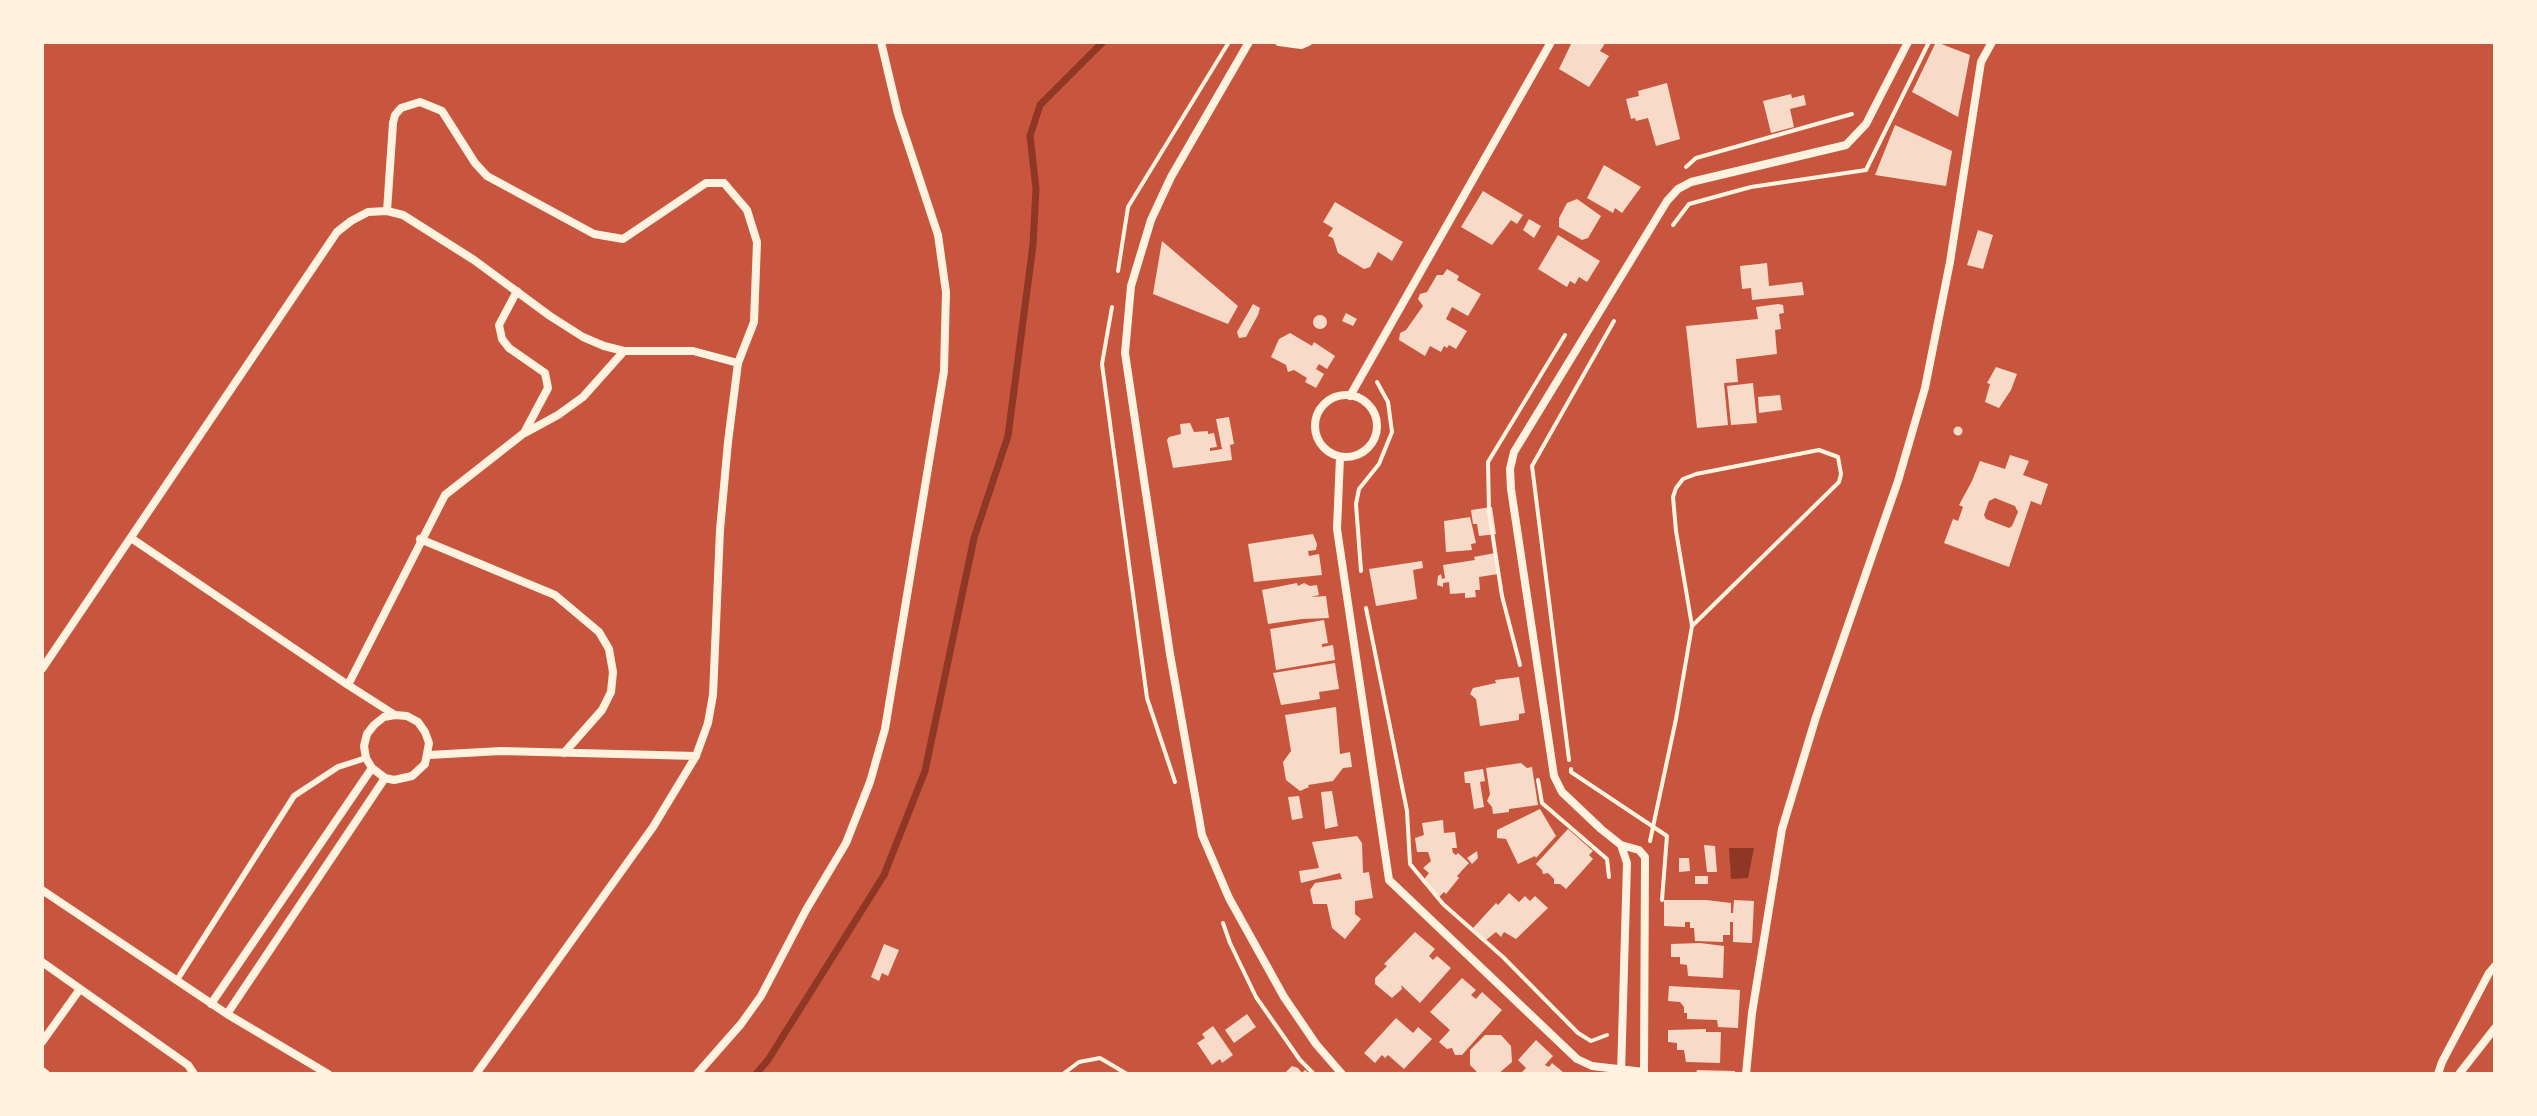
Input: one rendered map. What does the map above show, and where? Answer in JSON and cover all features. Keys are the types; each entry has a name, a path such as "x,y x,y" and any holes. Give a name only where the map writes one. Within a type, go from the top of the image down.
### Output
{"street":[{"path":"697,1074 761,996 806,910 846,843 870,782 885,729 944,371 946,292 938,235 898,114 881,42"},
{"path":"1249,42 1171,177 1151,220 1131,286 1125,353 1170,654 1202,835 1229,898 1284,997 1316,1044 1342,1074"},
{"path":"1279,42 1301,45 1308,42"},
{"path":"1350,396 1551,42"},
{"path":"1340,457 1337,529 1389,880 1577,1059 1592,1066 1644,1073 1645,857 1639,850 1621,845 1562,792 1554,776 1511,489 1510,469 1514,452 1667,201 1678,189 1691,182 1846,145 1866,124 1908,42"},
{"path":"1746,1074 1752,1013 1782,829 1816,717 1885,521 1925,388 1950,262 1981,62 1992,42"},
{"path":"387,211 393,123 401,108 420,102 442,111 475,163 487,176 594,234 623,239 706,183 724,183 747,210 757,242 754,322 738,363 720,530 713,695 708,723 696,756 631,859 476,1074"},
{"path":"42,669 337,232 368,212 387,211 403,215 474,260 583,337 624,351 693,351 738,363"},
{"path":"517,291 499,325 502,339 509,348 540,368 548,378 548,388 524,433"},
{"path":"348,685 445,495 524,433 583,397 624,351"},
{"path":"1350,396 1368,404 1377,422 1376,431 1367,449 1350,457 1340,457 1323,447 1317,438 1316,419 1333,399 1350,396"},
{"path":"131,538 395,715"},
{"path":"420,539 555,595 599,632 609,649 613,672 611,692 602,710 564,753"},
{"path":"407,716 418,722 425,732 429,755 425,764 412,776 394,780 385,778 372,768 364,746 367,734 384,717 407,716"},
{"path":"429,755 501,751 696,756"},
{"path":"211,1004 372,768"},
{"path":"227,1014 385,778"},
{"path":"1621,845 1627,863 1621,1072"},
{"path":"42,890 211,1004 328,1074"},
{"path":"42,962 188,1065 194,1074"},
{"path":"2438,1074 2495,966"},
{"path":"42,1042 80,989"},
{"path":"2459,1074 2495,1028"},
{"path":"181,1074 188,1065"}],"lane":[{"path":"177,980 294,796 338,767 366,758"}],"path":[{"path":"1667,233 1689,204 1751,187 1866,170 1929,42"},
{"path":"1614,321 1532,466 1571,772 1667,836 1662,911"},
{"path":"1645,857 1676,719 1692,626 1673,497 1683,479 1696,474 1819,450 1838,457 1841,465 1839,482 1692,626"},
{"path":"1063,1074 1079,1062 1100,1058 1127,1074"}],"shaded area":[{"path":"1729,848 1754,848 1748,878 1731,879"}],"building":[{"path":"1572,42 1606,42 1600,51 1609,56 1589,87 1559,69"},
{"path":"1936,42 1970,55 1958,117 1912,92"},
{"path":"1667,83 1680,139 1656,146 1648,118 1631,119 1626,99 1639,96 1638,91"},
{"path":"1791,94 1792,98 1804,95 1806,105 1790,109 1794,127 1771,133 1763,101"},
{"path":"1895,125 1952,151 1946,186 1875,175"},
{"path":"1604,165 1641,187 1622,213 1615,208 1613,213 1587,198"},
{"path":"1483,191 1523,215 1517,224 1511,220 1492,245 1461,227"},
{"path":"1577,199 1601,216 1588,238 1582,240 1559,227 1559,218 1567,203"},
{"path":"1335,202 1403,242 1392,261 1378,252 1370,267 1364,269 1338,253 1333,238 1328,236 1333,228 1323,222"},
{"path":"1529,219 1541,226 1534,238 1523,230"},
{"path":"1978,230 1993,235 1983,269 1967,265"},
{"path":"1558,235 1600,261 1587,282 1579,277 1575,284 1570,281 1567,287 1538,269"},
{"path":"1162,241 1238,306 1228,324 1153,294"},
{"path":"1767,263 1769,286 1802,282 1804,295 1752,300 1751,288 1742,289 1740,266"},
{"path":"1447,269 1459,276 1457,280 1481,294 1468,316 1452,307 1446,319 1467,331 1456,349 1444,346 1441,352 1430,346 1425,356 1399,340 1400,333 1406,330 1423,306 1418,299 1420,294 1427,292 1437,275 1443,275"},
{"path":"1253,304 1260,308 1258,315 1246,337 1239,338 1237,332"},
{"path":"1783,305 1784,313 1779,314 1781,329 1775,330 1777,354 1736,359 1738,382 1724,383 1728,425 1697,428 1686,326 1758,319 1756,307"},
{"path":"1346,313 1357,319 1353,326 1342,321"},
{"path":"1320,315 1327,322 1320,329 1313,322"},
{"path":"1290,333 1312,346 1314,342 1335,356 1327,369 1319,364 1316,369 1324,374 1316,388 1305,382 1307,378 1294,370 1288,372 1286,365 1271,357 1279,339"},
{"path":"1996,367 2017,374 1999,408 1985,402 1990,384 1987,383"},
{"path":"1753,383 1757,423 1731,425 1727,386"},
{"path":"1780,395 1782,410 1759,413 1758,397"},
{"path":"1229,417 1234,444 1230,445 1232,460 1173,468 1167,440 1181,434 1180,424 1190,423 1194,432 1214,433 1217,447 1210,448 1210,451 1222,449 1216,419"},
{"path":"1958,426 1963,431 1958,436 1953,431"},
{"path":"2010,455 2029,461 2023,475 2048,484 2041,505 2031,501 2009,567 1944,543 1953,519 1958,521 1963,507 1959,505 1980,461 2005,469","holes":["1995,498 2015,506 2018,512 2009,528 1986,519 1984,515 1989,501"]},
{"path":"1492,507 1496,534 1479,536 1471,510"},
{"path":"1470,517 1476,543 1471,544 1472,550 1446,552 1444,521"},
{"path":"1313,534 1316,550 1308,551 1309,556 1319,554 1322,575 1254,582 1248,544"},
{"path":"1495,553 1498,574 1479,577 1480,590 1475,590 1476,597 1465,598 1465,593 1450,594 1449,582 1443,583 1443,587 1437,585 1438,576 1441,574 1442,579 1445,578 1443,565"},
{"path":"1422,561 1423,568 1413,570 1417,599 1376,606 1369,569"},
{"path":"1297,583 1298,586 1304,583 1317,585 1319,595 1311,597 1326,596 1329,618 1268,624 1262,590"},
{"path":"1324,620 1328,643 1322,644 1322,647 1333,645 1335,660 1276,670 1270,629"},
{"path":"1335,663 1339,689 1319,692 1320,699 1281,705 1273,673"},
{"path":"1519,677 1525,713 1519,714 1519,720 1480,726 1476,699 1470,694 1473,688 1496,683 1495,680"},
{"path":"1336,707 1340,754 1350,752 1352,767 1343,768 1333,781 1308,785 1300,791 1286,780 1283,762 1291,751 1285,715"},
{"path":"1521,763 1527,768 1532,767 1538,805 1493,814 1487,801 1490,794 1486,768"},
{"path":"1483,769 1485,781 1480,782 1484,807 1474,809 1470,783 1465,783 1464,772"},
{"path":"1332,791 1338,826 1325,829 1321,792"},
{"path":"1299,796 1303,818 1292,820 1288,797"},
{"path":"1540,809 1556,836 1536,858 1518,864 1506,839 1497,838 1497,830"},
{"path":"1443,820 1444,833 1455,832 1457,848 1452,848 1453,853 1458,853 1469,863 1446,894 1444,892 1439,897 1422,882 1429,873 1423,868 1431,861 1428,852 1417,852 1415,838 1424,835 1422,823"},
{"path":"1568,829 1593,851 1589,855 1593,859 1566,889 1554,884 1554,879 1548,873 1543,874 1536,864"},
{"path":"1357,836 1362,843 1363,873 1369,872 1373,898 1355,901 1355,914 1361,919 1345,939 1332,928 1327,904 1313,904 1310,890 1315,883 1342,879 1340,873 1301,883 1299,871 1319,868 1312,842"},
{"path":"1704,845 1715,846 1717,872 1707,872"},
{"path":"1477,851 1478,858 1472,864 1467,858"},
{"path":"1679,858 1689,858 1690,871 1679,872"},
{"path":"1695,876 1708,876 1708,884 1695,884"},
{"path":"1509,893 1519,902 1525,896 1530,901 1535,896 1548,908 1516,939 1504,932 1501,937 1496,932 1486,940 1473,928"},
{"path":"1664,900 1731,903 1731,913 1734,900 1754,901 1752,943 1733,942 1733,922 1730,922 1730,935 1723,935 1723,942 1695,941 1690,922 1685,922 1685,927 1664,926"},
{"path":"1415,932 1435,949 1429,956 1433,960 1437,956 1451,968 1420,1003 1401,985 1402,989 1392,998 1375,984 1375,978 1387,966 1384,964"},
{"path":"884,944 899,950 888,976 882,973 879,981 871,977"},
{"path":"1671,944 1724,946 1723,978 1688,976 1687,965 1680,964 1680,957 1671,957"},
{"path":"1462,978 1476,990 1471,995 1476,999 1482,992 1502,1010 1462,1055 1455,1055 1452,1048 1447,1049 1439,1042 1450,1030 1430,1012"},
{"path":"1669,986 1740,990 1738,1028 1718,1027 1717,1020 1687,1019 1680,1002 1668,1001"},
{"path":"1247,1014 1256,1027 1234,1043 1225,1030"},
{"path":"1396,1018 1413,1033 1418,1027 1432,1039 1404,1069 1388,1055 1385,1058 1382,1055 1375,1063 1364,1053"},
{"path":"1213,1026 1233,1055 1222,1063 1220,1059 1212,1065 1197,1043 1205,1038 1202,1034"},
{"path":"1706,1029 1706,1032 1721,1032 1720,1063 1686,1062 1684,1050 1677,1050 1677,1043 1668,1042 1668,1030"},
{"path":"1485,1035 1501,1035 1511,1046 1512,1062 1498,1074 1479,1074 1470,1065 1470,1050"},
{"path":"1536,1040 1553,1056 1545,1065 1549,1067 1552,1063 1562,1074 1520,1074 1526,1068 1518,1060"},
{"path":"1292,1066 1302,1073 1305,1070 1310,1074 1284,1074"},
{"path":"1697,1070 1735,1071 1735,1074 1696,1074"}],"waterway":[{"path":"756,1074 768,1060 884,875 925,771 974,538 1008,436 1033,245 1036,189 1030,136 1040,105 1103,42"}]}
